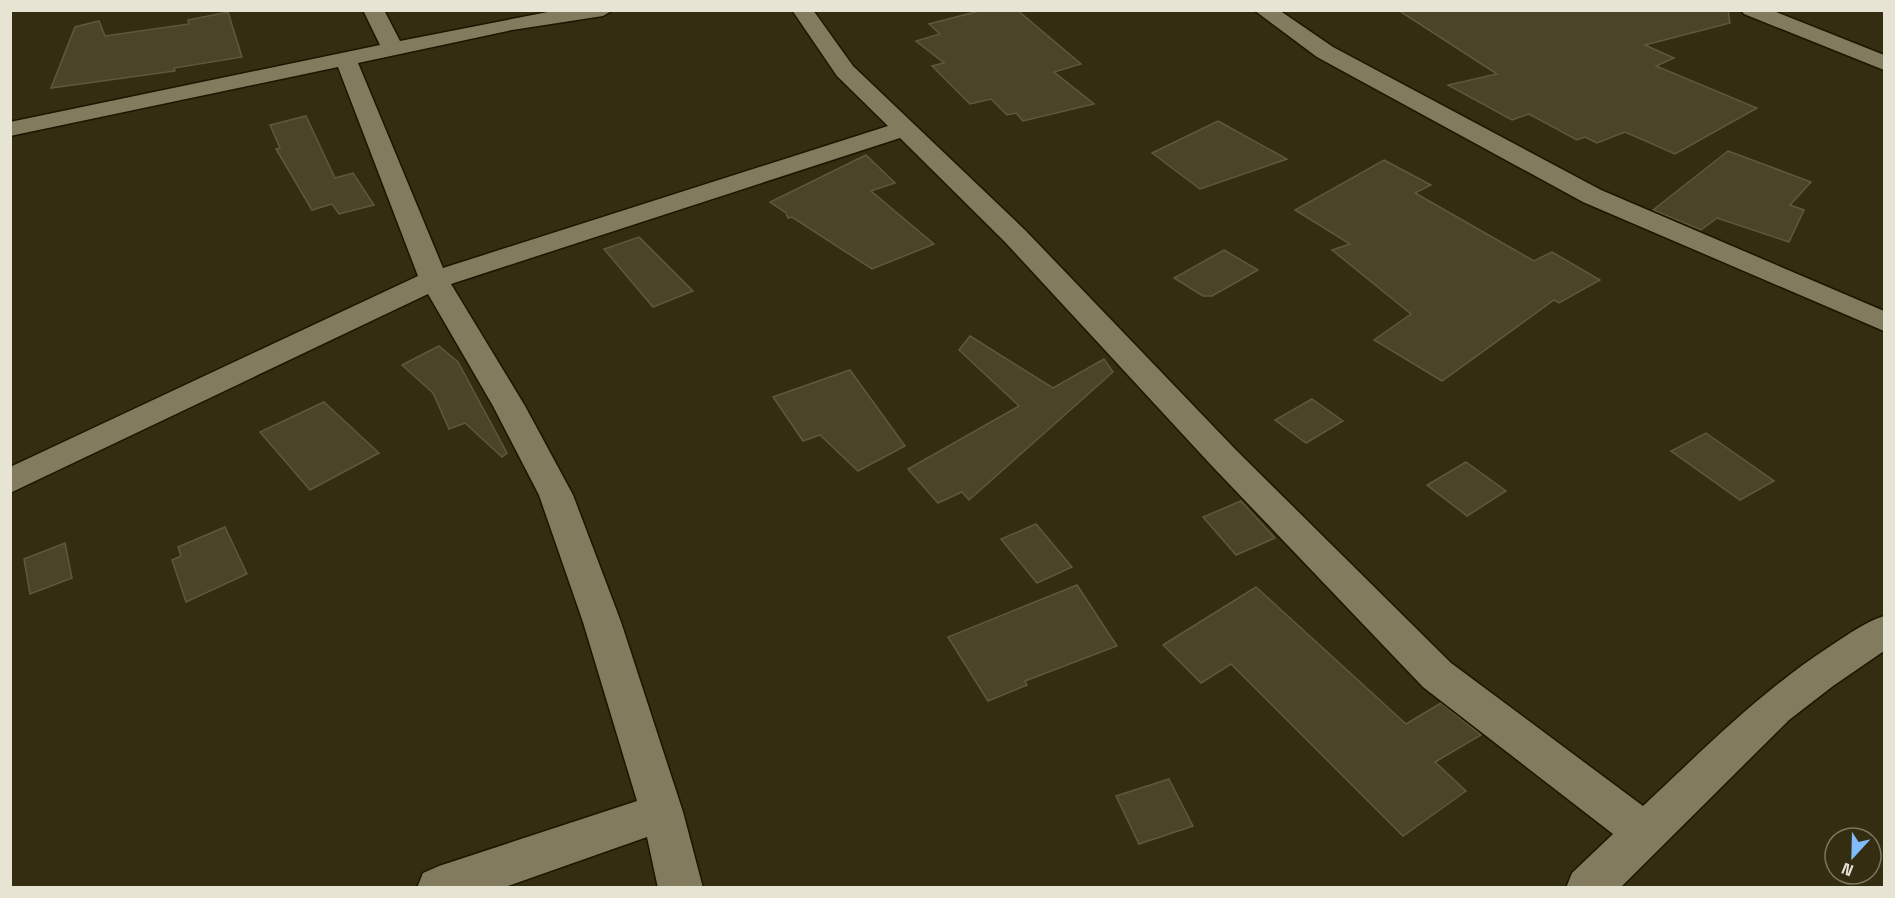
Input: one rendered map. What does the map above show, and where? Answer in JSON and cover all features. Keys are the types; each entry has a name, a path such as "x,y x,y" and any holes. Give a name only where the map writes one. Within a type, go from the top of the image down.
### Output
{"street":[{"path":"373,10 394,50"},
{"path":"10,129 512,24 603,10"},
{"path":"802,10 845,71 1015,236 1224,458 1437,675 1644,832"},
{"path":"1264,10 1325,52 1592,196 1884,322"},
{"path":"1751,10 1884,63"},
{"path":"346,60 434,280 509,406 556,495 602,622 662,813 681,888"},
{"path":"10,481 434,280 903,129"},
{"path":"1588,888 1775,708 1819,674 1884,631"},
{"path":"439,888 662,813"}],"building":[{"path":"983,10 1017,10 1081,64 1054,72 1094,104 1023,121 1016,113 1007,115 991,99 970,104 932,66 944,63 916,41 940,34 929,24"},
{"path":"1398,10 1728,10 1730,23 1645,45 1674,58 1656,66 1757,108 1675,154 1625,132 1597,143 1585,137 1577,140 1529,114 1512,120 1448,85 1497,74"},
{"path":"228,12 242,57 174,68 175,71 51,88 75,27 99,21 105,36 189,24 188,20"},
{"path":"306,116 335,178 353,173 374,205 339,214 332,204 312,210 276,149 280,148 270,125"},
{"path":"1218,121 1287,159 1200,189 1152,153"},
{"path":"1728,151 1811,182 1790,205 1804,210 1789,242 1717,218 1701,230 1653,210"},
{"path":"866,155 895,183 871,191 934,244 872,269 792,217 788,218 786,213 770,202"},
{"path":"1384,160 1431,185 1415,193 1534,261 1552,252 1600,280 1559,303 1554,300 1442,381 1374,340 1411,314 1332,250 1350,244 1295,210"},
{"path":"639,237 693,291 653,307 604,249"},
{"path":"1224,250 1258,270 1212,296 1203,296 1174,278"},
{"path":"970,336 1053,388 1104,359 1113,372 969,500 962,492 938,503 908,469 1019,406 959,350"},
{"path":"439,346 458,362 507,453 502,457 465,423 449,429 433,393 402,365"},
{"path":"850,370 905,446 858,471 820,435 803,441 773,397"},
{"path":"1312,399 1343,421 1306,443 1275,420"},
{"path":"324,402 379,453 310,490 260,432"},
{"path":"1706,433 1774,481 1740,500 1671,451"},
{"path":"1466,462 1506,491 1467,516 1427,485"},
{"path":"1241,501 1275,538 1236,555 1203,517"},
{"path":"1036,524 1072,567 1037,583 1001,539"},
{"path":"225,527 247,574 186,602 172,560 181,556 178,547"},
{"path":"65,543 72,578 30,594 24,559"},
{"path":"1077,585 1117,646 1025,681 1027,685 988,701 948,637"},
{"path":"1256,587 1406,724 1441,703 1481,735 1435,762 1466,791 1403,836 1231,664 1201,683 1163,645"},
{"path":"1169,779 1193,826 1139,844 1116,796"}]}
